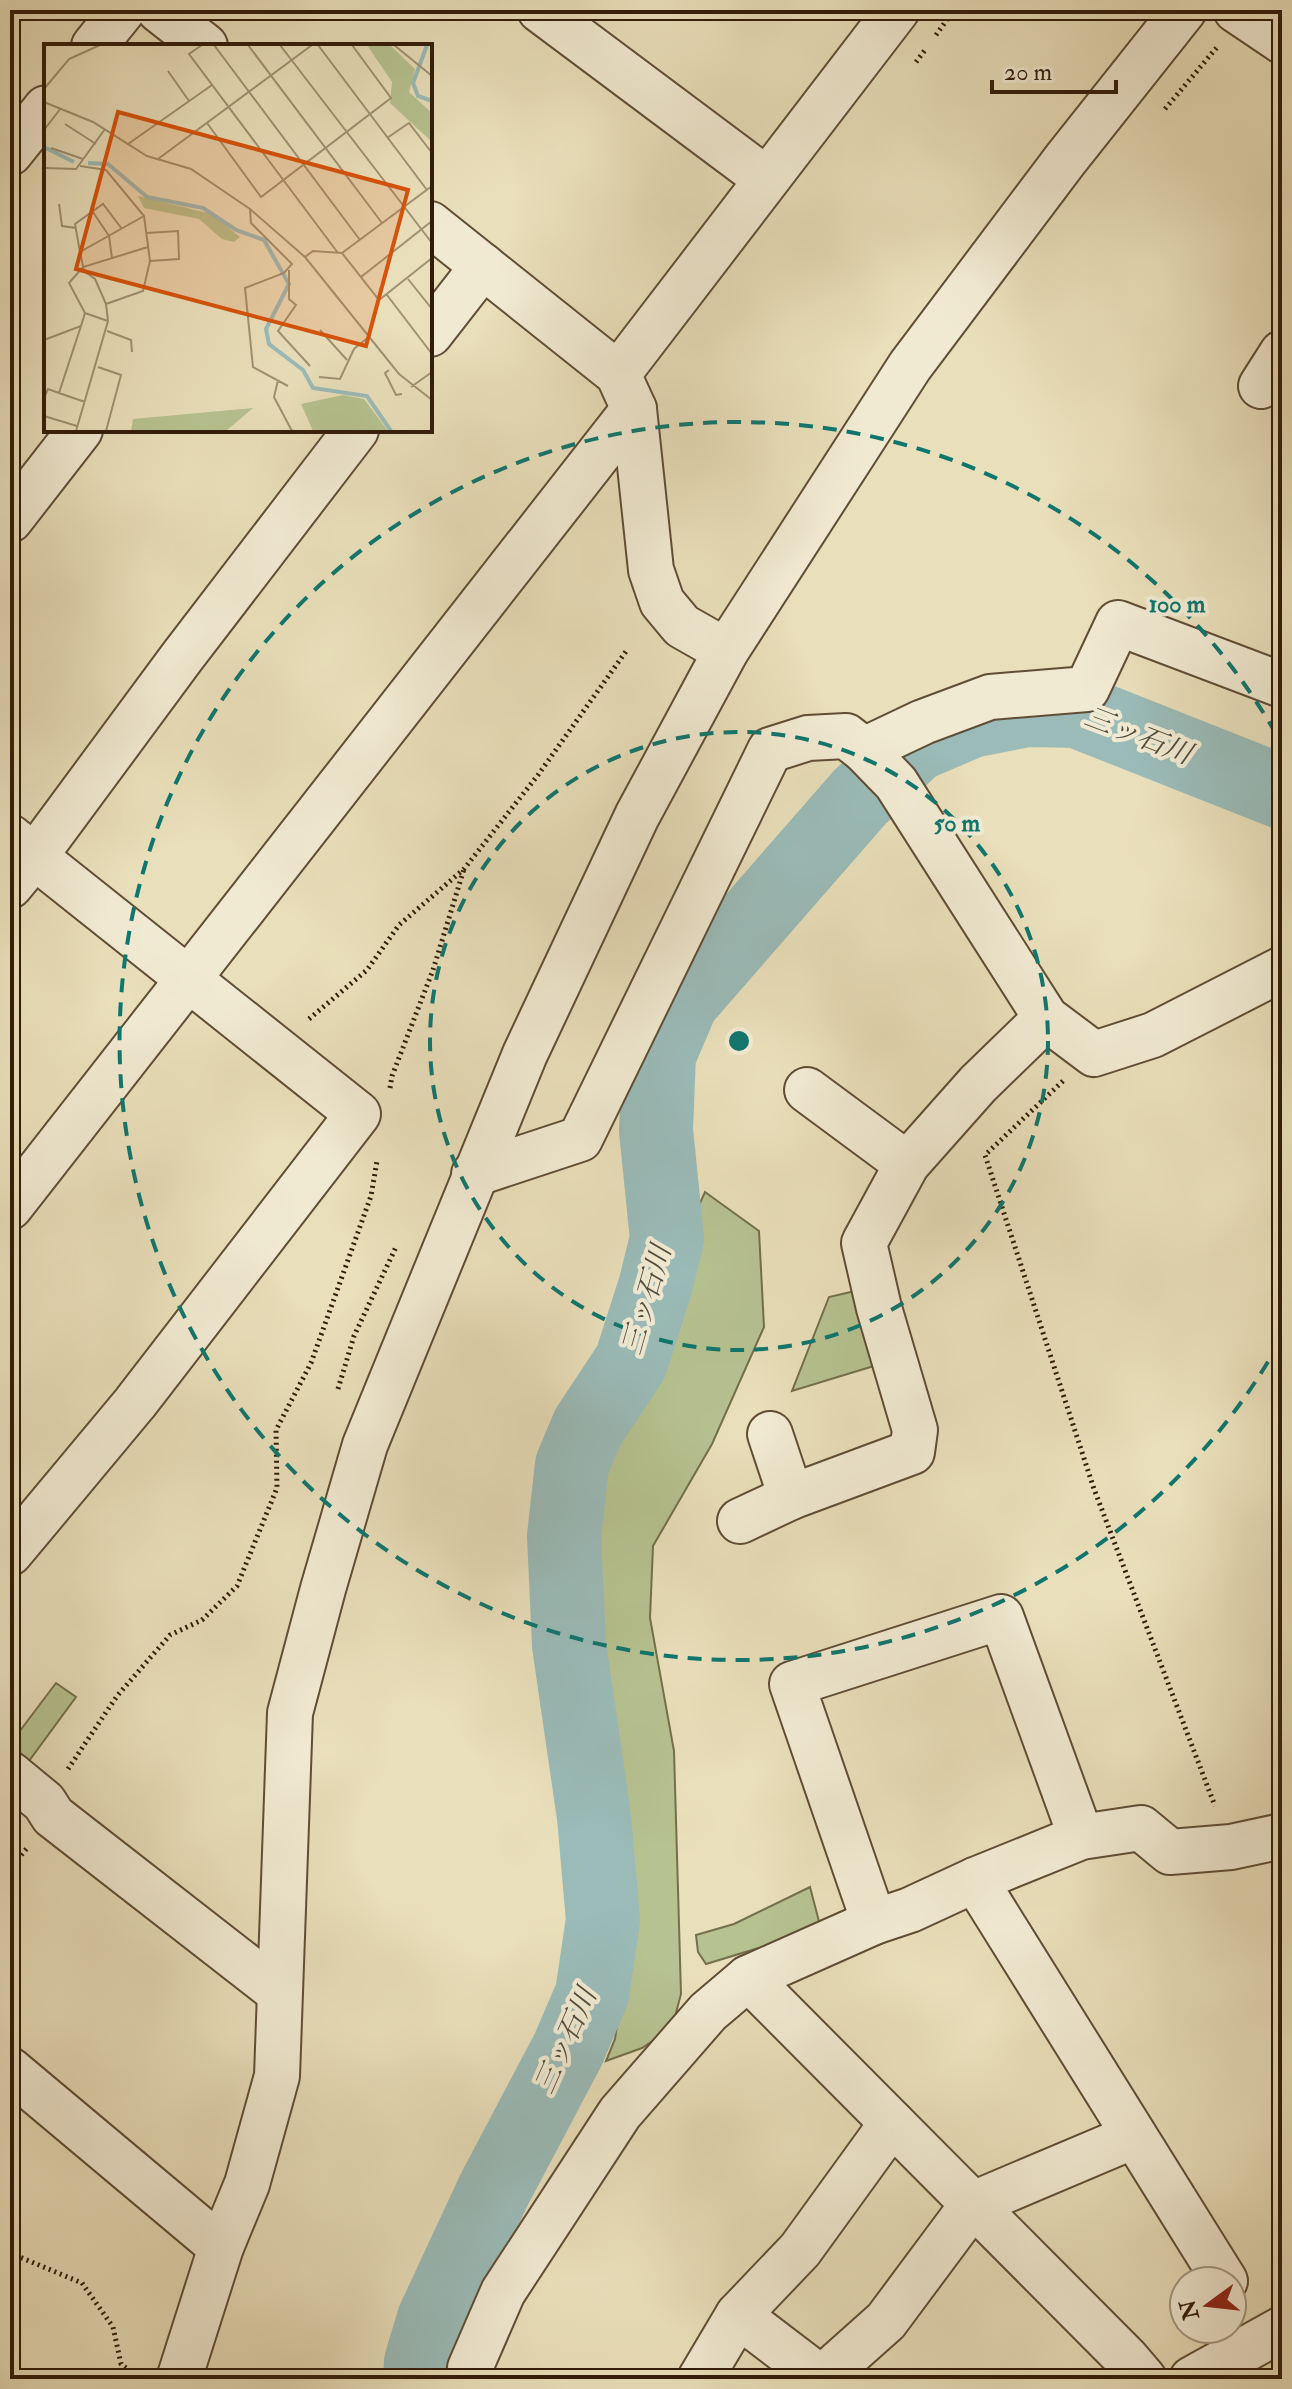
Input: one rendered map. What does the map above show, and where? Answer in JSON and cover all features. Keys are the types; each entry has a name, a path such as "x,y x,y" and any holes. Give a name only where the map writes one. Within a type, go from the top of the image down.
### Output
{"street":[{"path":"96,44 123,10"},
{"path":"159,10 202,44"},
{"path":"540,10 766,179"},
{"path":"10,1207 188,979 626,392 766,179 897,10"},
{"path":"179,2379 221,2247 247,2184 277,2076 290,1713 365,1445 474,1174 525,1054 637,816 726,651 910,366 1065,160 1184,10"},
{"path":"1236,10 1282,41"},
{"path":"10,153 44,110"},
{"path":"432,226 483,266 626,392 651,570 662,602 682,626 726,651"},
{"path":"432,331 483,266"},
{"path":"10,520 78,432"},
{"path":"10,1553 135,1403 358,1114 188,979 18,860 182,657 354,432"},
{"path":"878,765 923,722 990,697 1087,689 1118,623 1282,685"},
{"path":"474,1174 580,1139 770,750 808,738 846,736 878,765 1046,1018 1094,1054 1153,1035 1282,969"},
{"path":"740,1521 791,1497 912,1452 915,1430 879,1308 864,1243 907,1164 978,1084 1046,1018"},
{"path":"807,1090 907,1164"},
{"path":"770,1434 791,1497"},
{"path":"874,1922 792,1684 1001,1617 1081,1837"},
{"path":"10,1774 44,1802 53,1816 279,1992"},
{"path":"469,2379 470,2368 503,2292 620,2113 708,2012 748,1978 874,1922 910,1910 1081,1837 1141,1828 1170,1852 1231,1847 1282,1836"},
{"path":"975,1880 1215,2265"},
{"path":"748,1978 1144,2379"},
{"path":"10,2070 221,2247"},
{"path":"700,2379 738,2315 800,2250 892,2123"},
{"path":"738,2315 822,2379 886,2321 973,2204 1134,2136"},
{"path":"1192,2379 1275,2340 1248,2310"}],"path":[{"path":"275,1048 367,970 399,925 464,869 538,775 627,650"},
{"path":"390,1091 392,1076 433,970 464,869"},
{"path":"1094,1054 985,1155 1094,1489 1231,1847"},
{"path":"44,1802 117,1696 170,1635 202,1620 237,1586 277,1488 276,1430 311,1363 371,1196 379,1151"},
{"path":"10,2253 82,2283 113,2327 121,2364 140,2379"}],"green space":[{"path":"705,1192 759,1231 764,1327 712,1444 653,1546 650,1618 674,1751 681,1994 672,2028 642,2048 606,2061 615,2039 628,1950 624,1864 590,1678 582,1544 590,1460 607,1427 655,1361 674,1259"},
{"path":"855,1291 877,1365 792,1391 829,1297"},
{"path":"56,1683 76,1697 26,1765 10,1753 10,1744"},
{"path":"810,1887 821,1929 706,1964 698,1952 696,1935 734,1924"}],"waterway":[{"name":"三ッ石川","path":"420,2379 421,2362 434,2319 494,2190 568,2050 592,1994 603,1920 594,1817 569,1645 564,1536 572,1465 588,1427 631,1362 667,1239 656,1130 659,1055 682,1001 860,797 915,745 971,721 1027,710 1077,711 1282,792"}]}
